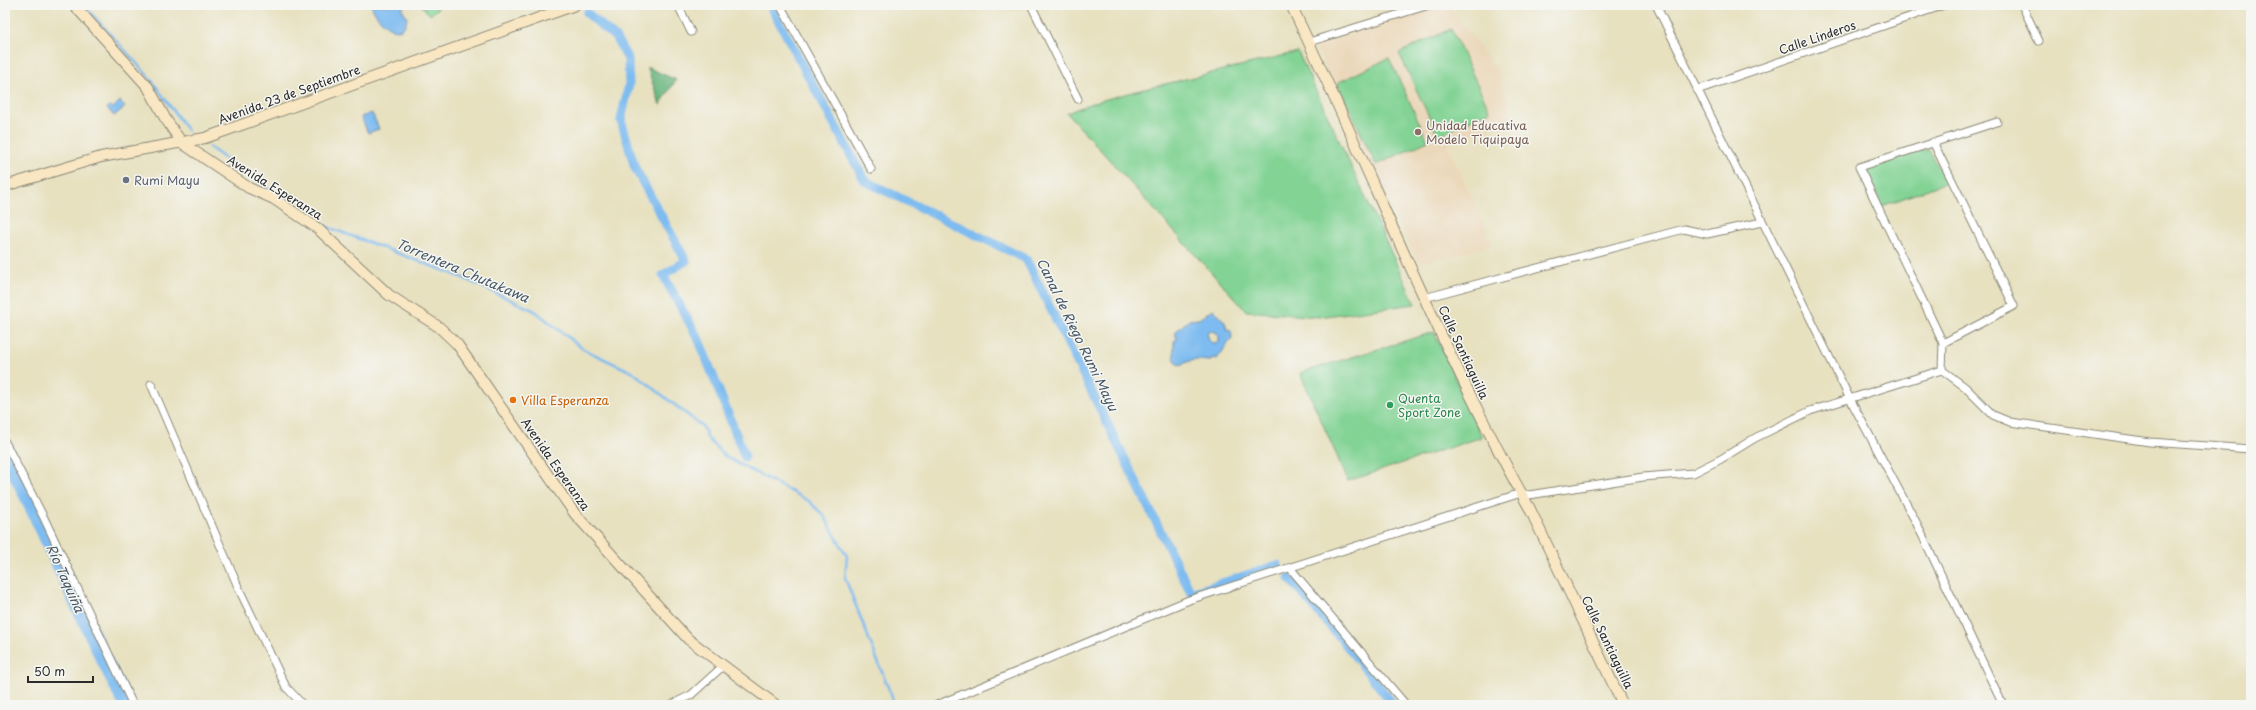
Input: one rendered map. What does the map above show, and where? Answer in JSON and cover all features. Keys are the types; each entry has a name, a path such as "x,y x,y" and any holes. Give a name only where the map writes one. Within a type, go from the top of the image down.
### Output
{"main road":[{"path":"74,5 140,76 156,99 174,133 187,143"},
{"name":"Avenida 23 de Septiembre","path":"5,186 101,157 187,143 205,138 575,5"},
{"name":"Calle Santiaguilla","path":"1291,5 1467,391 1521,493 1623,705"},
{"name":"Avenida Esperanza","path":"187,143 249,188 274,199 317,228 389,294 439,327 457,344 575,514 688,639 776,705"}],"street":[{"path":"678,5 691,32"},
{"path":"780,5 871,169"},
{"path":"1031,5 1078,99"},
{"path":"1309,42 1429,5"},
{"path":"1656,5 1850,399 1916,522 2003,705"},
{"name":"Calle Linderos","path":"1697,90 1944,5"},
{"path":"2022,5 2039,41"},
{"path":"1942,370 1943,343 1858,167 1997,122"},
{"path":"1933,142 2014,306 1943,343"},
{"path":"1424,298 1684,229 1707,234 1762,222"},
{"path":"937,705 1189,600 1521,493 1529,495 1643,477 1693,473 1721,459 1755,438 1810,411 1942,370"},
{"path":"1942,370 1965,387 1993,415 2010,422 2150,442 2251,448"},
{"path":"151,384 198,498 246,603 286,687 303,705"},
{"path":"5,442 44,518 133,705"},
{"path":"1290,568 1406,705"},
{"path":"671,705 691,695 723,666"}],"shaded area":[{"name":"Unidad Educativa Modelo Tiquipaya","path":"1439,5 1447,5 1483,50 1499,75 1513,119 1448,145 1493,245 1419,264 1387,202 1316,46"}],"green space":[{"path":"421,5 442,5 430,15"},
{"path":"1451,29 1490,111 1438,136 1399,53"},
{"path":"1298,52 1415,304 1319,317 1246,311 1067,113 1092,103 1132,92"},
{"path":"1389,58 1428,141 1376,165 1337,83"},
{"path":"647,67 676,80 660,105"},
{"path":"1924,150 1929,150 1947,182 1882,206 1867,173 1868,169"},
{"name":"Quenta Sport Zone","path":"1434,332 1482,437 1348,481 1300,373"}],"water":[{"path":"371,5 406,5 402,9 407,17 405,25 401,29 396,30 390,28 378,18"},
{"path":"120,101 125,107 114,116 107,108 110,105 113,108"},
{"path":"372,113 379,129 368,133 361,117"},
{"path":"1213,309 1225,322 1227,329 1231,330 1232,338 1217,359 1212,358 1211,361 1193,360 1182,365 1177,364 1174,357 1174,341 1177,339 1175,332 1189,320 1199,319","holes":["1210,331 1216,332 1219,337 1219,342 1212,343 1209,340 1207,333"]}],"waterway":[{"name":"Torrentera Chutakawa","path":"84,5 150,78 188,131"},
{"name":"Canal de Riego Rumi Mayu","path":"770,5 865,181 1026,259 1191,593 1278,565"},
{"path":"587,13 615,37 628,59 629,84 621,120 635,168 686,261 663,275 699,340 745,457"},
{"name":"Torrentera Chutakawa","path":"209,147 277,195"},
{"name":"Torrentera Chutakawa","path":"285,200 325,226 461,277 535,311 583,349 634,373 703,427 708,439 726,457 809,501 824,516 847,556 845,578 895,705"},
{"name":"Río Taquiña","path":"5,451 95,642 127,705"},
{"name":"Canal de Riego Rumi Mayu","path":"1289,578 1338,635 1390,700"}],"place":[{"name":"Unidad Educativa Modelo Tiquipaya","path":"1418,132"},
{"name":"Rumi Mayu","path":"126,180"},
{"name":"Villa Esperanza","path":"513,400"},
{"name":"Quenta Sport Zone","path":"1390,405"}]}
